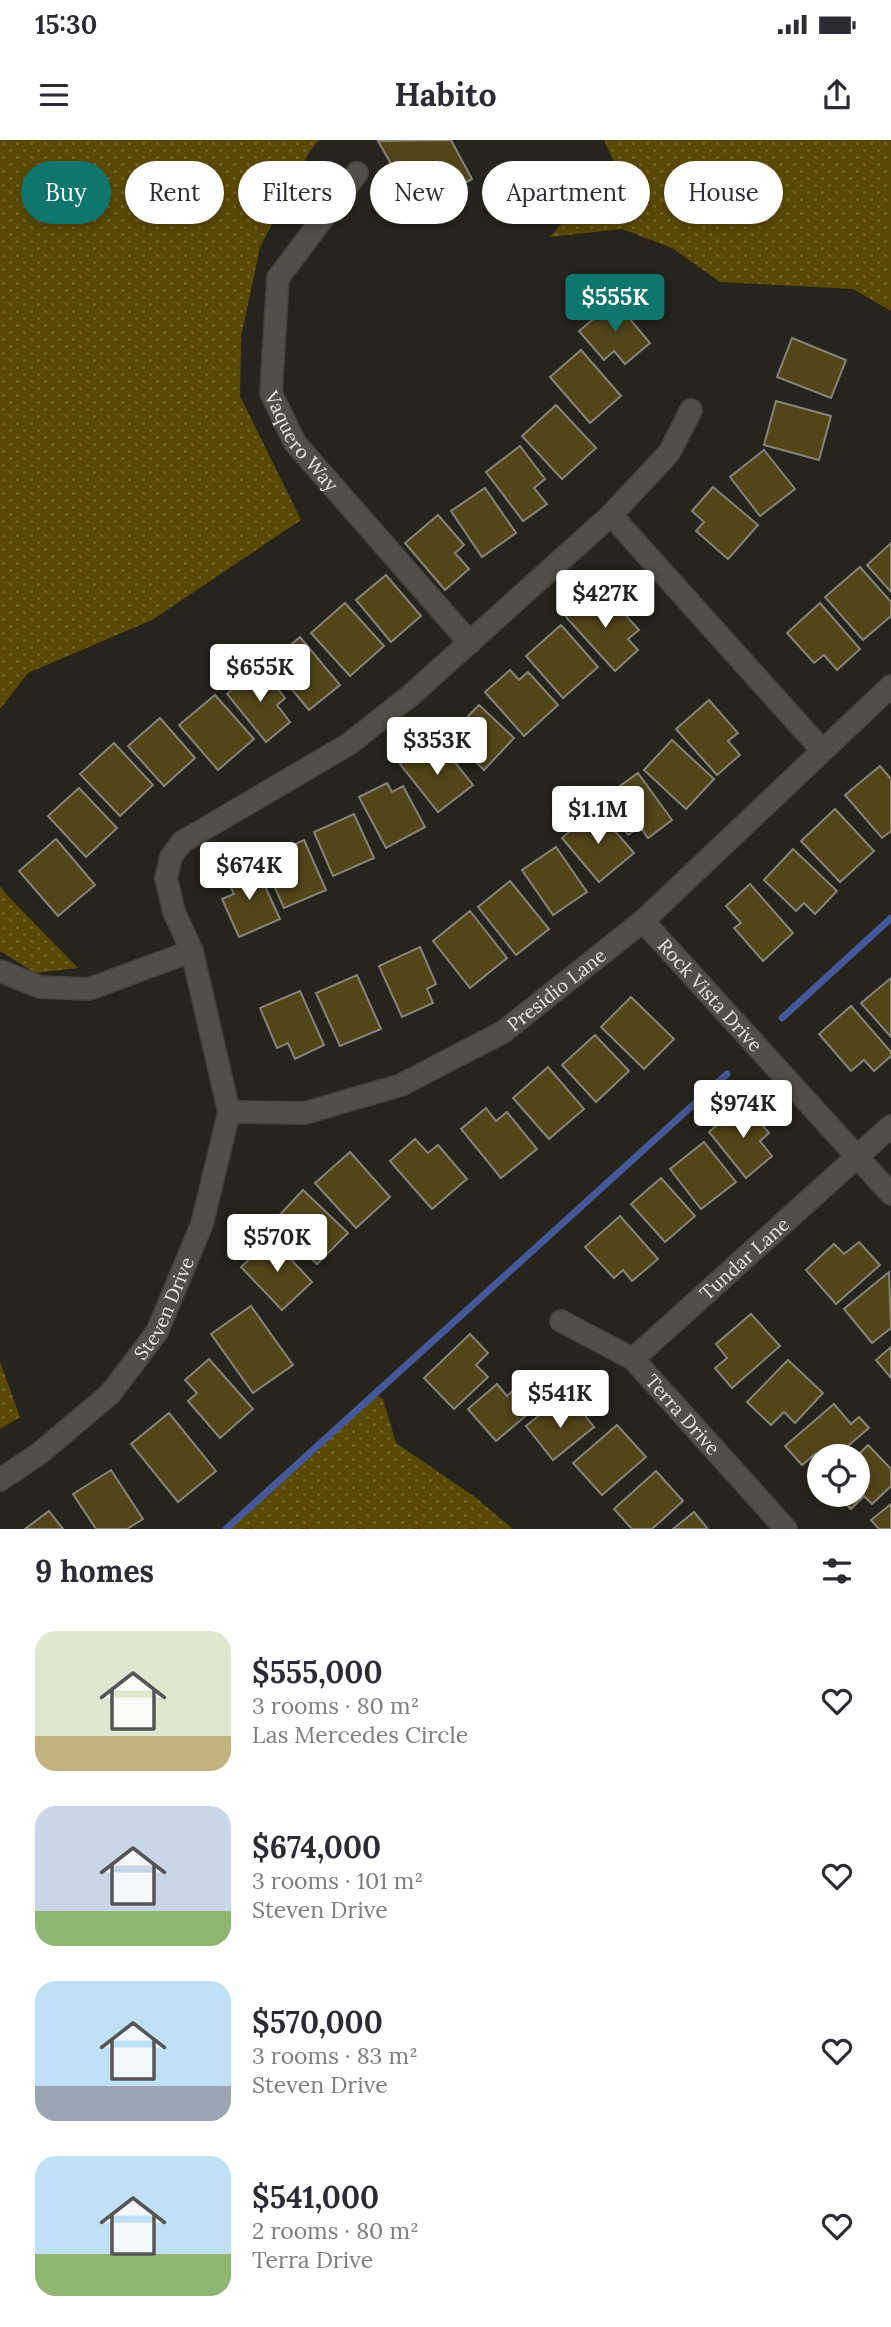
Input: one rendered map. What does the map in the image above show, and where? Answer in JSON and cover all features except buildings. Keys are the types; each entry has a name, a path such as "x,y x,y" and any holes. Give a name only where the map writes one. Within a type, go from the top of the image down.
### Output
{"street":[{"name":"Vaquero Way","path":"357,173 278,278 271,393 295,443 471,643"},
{"path":"471,643 611,515 669,453 691,410"},
{"path":"611,515 821,749"},
{"name":"Steven Drive","path":"0,1480 40,1453 110,1394 157,1332 202,1224 229,1112 192,951 174,912 166,878 171,857 182,842 349,744 471,643"},
{"name":"Presidio Lane","path":"229,1112 305,1113 401,1085 503,1032 643,921 821,749 891,686"},
{"name":"Rock Vista Drive","path":"643,921 891,1194"},
{"path":"0,971 40,987 89,989 192,951"},
{"name":"Tundar Lane","path":"633,1359 891,1126"},
{"name":"Terra Drive","path":"561,1321 633,1359 786,1529"}],"shaded area":[{"path":"0,140 319,140 305,161 238,161 238,224 272,224 260,247 241,337 240,396 301,520 152,620 28,673 0,709"},
{"path":"604,140 891,140 891,311 853,289 720,282 672,248 622,229 550,237 561,224 650,224 650,161 614,161"},
{"path":"0,886 78,968 35,973 0,951"},
{"path":"0,1362 20,1417 0,1429"},
{"path":"374,1394 383,1399 396,1443 475,1497 513,1529 227,1529"}],"waterway":[{"path":"782,1018 891,918"},
{"path":"226,1529 727,1074"}]}
